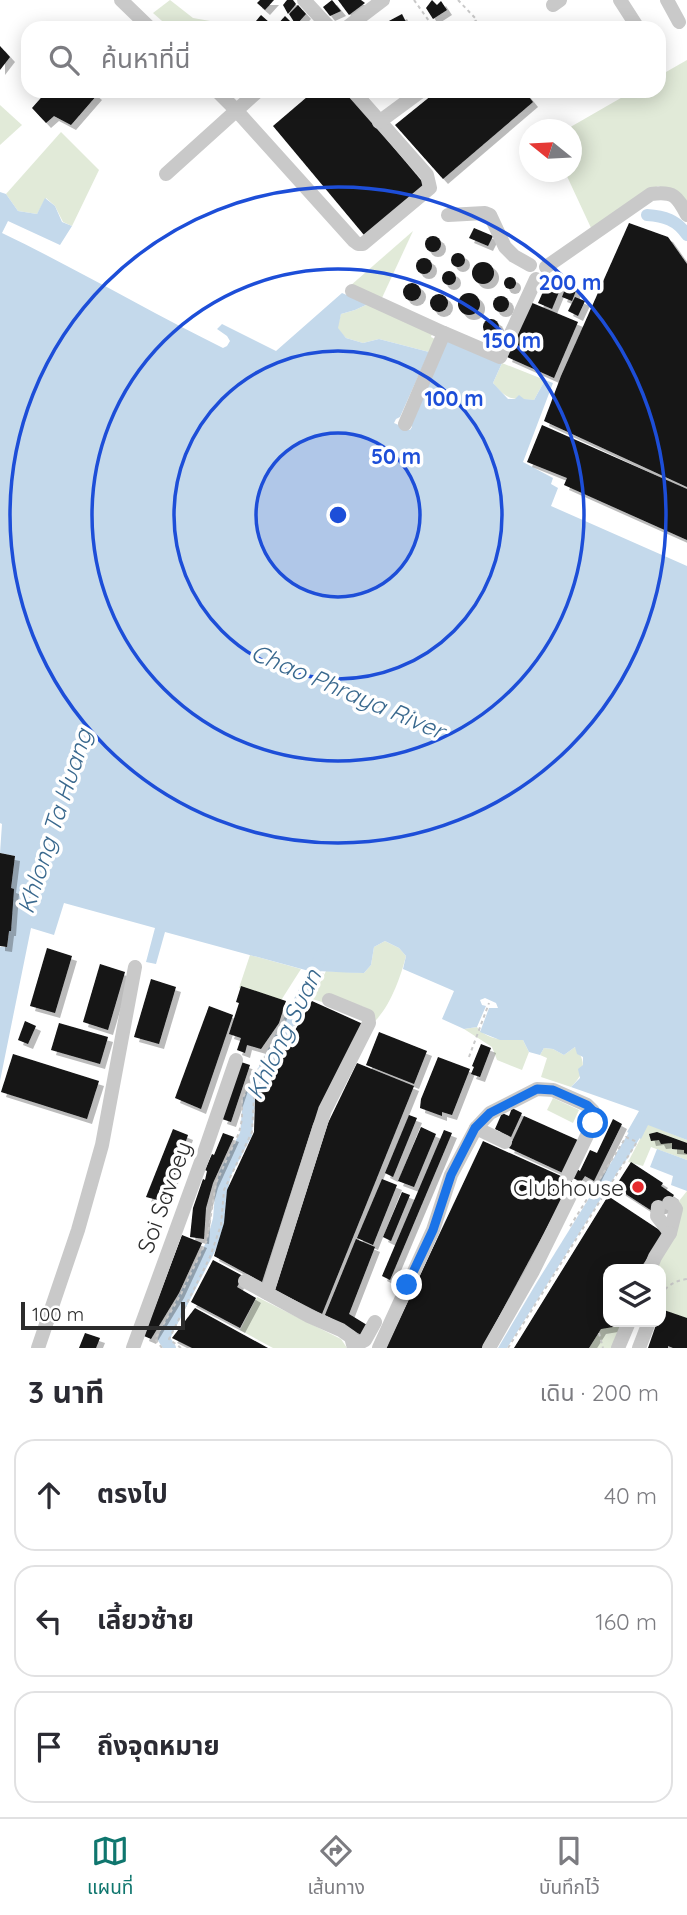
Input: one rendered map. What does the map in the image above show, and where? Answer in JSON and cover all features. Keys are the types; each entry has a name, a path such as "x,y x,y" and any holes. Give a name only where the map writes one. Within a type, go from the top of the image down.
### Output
{"street":[{"path":"121,0 143,21"},
{"path":"304,0 324,21"},
{"path":"355,21 383,0"},
{"path":"620,0 634,21"},
{"path":"667,0 679,22"},
{"path":"224,98 355,243 363,244 430,188 426,175 359,98"},
{"path":"166,174 250,98"},
{"path":"379,122 412,98"},
{"path":"352,291 500,357 538,270 565,255 652,194 672,195 678,199 687,215"},
{"path":"449,215 490,215 505,247 514,256 538,270"},
{"path":"405,424 444,333"},
{"path":"38,1348 78,1230 102,1145 135,967"},
{"path":"267,1293 325,1111 369,1023 368,1016 329,1000"},
{"name":"Soi Savoey","path":"133,1348 236,1060"},
{"path":"379,1348 433,1230 451,1175 475,1128 490,1113 537,1089 553,1090 587,1105 593,1111 593,1123 568,1175"},
{"path":"475,1128 505,1142"},
{"path":"489,1348 533,1271 573,1190"},
{"path":"652,1264 670,1233 657,1216 663,1205"},
{"path":"245,1281 341,1330 351,1337 354,1347 365,1340 375,1322"},
{"path":"618,1348 627,1327"},
{"path":"639,1348 647,1327"}],"path":[{"path":"414,0 428,21"},
{"path":"458,0 476,21"},
{"path":"162,1348 155,1339 207,1240 216,1183 239,1133 242,1099 310,973"},
{"path":"181,1348 169,1339 210,1258 221,1225 224,1189 252,1132 254,1098 323,973"},
{"path":"469,1057 489,1003"},
{"path":"508,1348 637,1142 626,1137"},
{"path":"666,1287 687,1279"},
{"path":"598,1333 603,1348"}],"green space":[{"path":"170,0 193,18 210,21 162,21 153,13"},
{"path":"687,60 687,203 682,195 658,186 592,230 570,182 582,182 582,120 621,98 666,98 666,72"},
{"path":"0,105 22,125 0,145"},
{"path":"61,132 99,170 72,226 63,222 55,206 46,198 37,214 18,211 6,194"},
{"path":"413,231 381,300 350,286"},
{"path":"368,304 433,331 431,337 435,339 429,352 379,339 363,343 346,338 337,328 341,314"},
{"path":"502,363 545,380 534,400 511,398 493,383"},
{"path":"385,941 399,948 406,956 390,1000 374,1022 364,1007 355,1004 332,1005 312,999 326,971 364,973 371,965 374,947"},
{"path":"250,955 301,969 280,1002 239,988"},
{"path":"477,1027 492,1037 523,1040 529,1052 522,1070 497,1060 492,1047 464,1029"},
{"path":"575,1047 583,1067 571,1087 541,1077 547,1058 540,1055 544,1048 564,1055"},
{"path":"553,1098 579,1110 573,1123 547,1110"},
{"path":"648,1124 687,1140 687,1160 651,1147 643,1166 628,1162"},
{"path":"687,1191 687,1319 666,1311 666,1264 657,1264 681,1210 679,1201"},
{"path":"257,1297 341,1339 347,1348 273,1348 240,1330"},
{"path":"603,1326 623,1327 614,1348 589,1348"}],"water":[{"path":"0,192 6,194 18,211 37,214 45,198 55,206 62,222 72,226 60,245 8,221 2,233 223,348 230,341 217,329 222,324 276,351 342,293 368,304 341,314 338,328 346,338 363,343 379,339 429,352 400,417 394,423 410,430 410,422 447,337 502,363 493,383 508,399 515,399 519,395 524,399 534,400 545,380 553,383 523,462 553,478 551,484 558,488 551,506 687,566 687,1140 648,1125 641,1139 627,1132 639,1111 571,1087 580,1078 578,1069 583,1065 583,1057 577,1054 575,1047 564,1055 544,1048 540,1055 529,1052 523,1040 500,1040 480,1032 489,1008 498,1008 496,1003 485,998 480,1000 482,1005 486,1006 477,1027 464,1029 442,1019 454,991 403,969 406,956 399,948 385,941 374,947 371,965 364,973 350,973 309,971 165,932 156,964 146,962 155,928 64,903 54,935 31,928 0,1081 0,947 7,947 11,930 11,888 15,856 0,853"},
{"path":"625,1140 634,1146 507,1348 498,1348 537,1282"},
{"path":"657,1149 687,1160 687,1191 671,1185 673,1176 650,1167"}],"building":[{"path":"260,0 274,0 265,10 257,3"},
{"path":"287,0 293,0 296,4 288,14 283,5"},
{"path":"332,0 341,11 330,16 323,7"},
{"path":"338,0 361,0 365,3 349,15"},
{"path":"432,0 437,5 441,1 447,10 433,19 426,8"},
{"path":"298,5 306,14 300,21 293,21 289,14"},
{"path":"402,14 406,21 389,21"},
{"path":"261,15 268,21 256,21"},
{"path":"0,46 10,57 0,70"},
{"path":"41,98 94,98 71,125 54,116 46,123 32,108"},
{"path":"306,98 352,98 425,185 364,235 273,126"},
{"path":"428,98 530,98 533,102 443,179 395,125"},
{"path":"629,223 668,237 687,264 687,487 544,421 561,376"},
{"path":"474,228 493,236 488,246 469,238"},
{"path":"433,236 441,244 433,252 425,244"},
{"path":"458,253 463,255 463,265 458,267 453,265 451,260 453,255"},
{"path":"424,258 432,266 424,274 416,266"},
{"path":"483,262 491,265 494,273 491,281 483,284 475,281 472,273 475,265"},
{"path":"446,271 452,271 456,278 452,285 446,285 442,281 442,275"},
{"path":"551,274 564,280 552,309 538,303"},
{"path":"510,277 516,283 510,289 504,283"},
{"path":"408,283 416,283 421,292 419,299 408,301 403,296 403,288"},
{"path":"567,284 577,288 572,301 562,297"},
{"path":"469,293 477,296 480,304 477,312 469,315 461,312 458,304 461,296"},
{"path":"435,294 443,294 448,303 446,310 435,312 430,307 430,299"},
{"path":"501,296 507,298 507,310 501,312 495,310 493,304 495,298"},
{"path":"575,297 585,301 578,316 568,311"},
{"path":"530,302 578,322 554,378 507,357"},
{"path":"491,319 497,321 497,333 491,335 485,333 483,327 485,321"},
{"path":"542,425 687,489 687,540 564,485 567,478 527,462"},
{"path":"0,853 15,856 11,888 14,889 11,931 7,947 0,946"},
{"path":"47,948 72,956 55,1013 30,1006"},
{"path":"100,964 125,972 108,1030 83,1022"},
{"path":"151,979 176,987 159,1044 134,1037"},
{"path":"241,986 286,1001 279,1023 261,1049 247,1045 245,1053 237,1050 241,1038 229,1034 239,1003 236,1002"},
{"path":"312,1001 363,1024 313,1124 262,1282 214,1256 224,1223 227,1190 254,1132 255,1099"},
{"path":"209,1006 233,1015 201,1109 175,1098"},
{"path":"25,1021 36,1026 28,1044 18,1040"},
{"path":"59,1023 108,1037 100,1064 51,1050"},
{"path":"379,1032 427,1051 414,1084 366,1065"},
{"path":"481,1044 491,1048 480,1077 471,1074"},
{"path":"13,1054 99,1081 87,1119 1,1092"},
{"path":"438,1057 470,1069 452,1115 442,1112 442,1116 420,1108"},
{"path":"241,1062 250,1065 231,1122 222,1119"},
{"path":"357,1063 414,1086 322,1314 275,1290 328,1123"},
{"path":"512,1108 522,1113 511,1137 495,1129 502,1113 509,1116"},
{"path":"409,1115 417,1118 393,1177 385,1173"},
{"path":"524,1116 580,1141 565,1174 509,1148"},
{"path":"613,1119 622,1124 594,1181 585,1176 581,1182 571,1177 575,1168 580,1171 590,1150 597,1153"},
{"path":"421,1127 436,1134 414,1187 398,1181"},
{"path":"173,1129 188,1135 165,1202 146,1197"},
{"path":"444,1130 452,1133 390,1280 382,1276"},
{"path":"657,1132 687,1143 687,1154 684,1150 672,1149 672,1143 651,1141 649,1134"},
{"path":"223,1133 234,1137 213,1183 206,1208 204,1239 190,1237 193,1208 203,1179 205,1180 205,1170"},
{"path":"483,1141 572,1181 482,1348 386,1348"},
{"name":"Clubhouse","path":"631,1162 663,1183 661,1186 674,1195 665,1208 652,1211 615,1187"},
{"path":"382,1179 397,1185 373,1245 357,1238"},
{"path":"402,1192 410,1195 391,1241 383,1237"},
{"path":"608,1196 664,1233 643,1264 603,1264 603,1327 613,1327 601,1329 589,1348 514,1348"},
{"path":"182,1235 202,1243 179,1293 151,1339 144,1336"},
{"path":"356,1239 375,1247 349,1314 367,1325 363,1336 325,1315"},
{"path":"213,1260 243,1276 237,1287 256,1298 240,1328 191,1302"},
{"path":"195,1308 268,1348 192,1348 172,1338"},
{"path":"666,1311 687,1318 687,1348 648,1348 655,1327 666,1327"},
{"path":"85,1333 100,1338 96,1348 79,1348"}],"waterway":[{"path":"647,215 670,220 687,235"},
{"name":"Khlong Suan","path":"170,1348 164,1339 166,1333 212,1244 219,1219 225,1174 246,1134 249,1099 321,955"},
{"path":"621,1157 643,1121"}],"place":[{"name":"Clubhouse","path":"638,1187"}],"route":[{"path":"407,1285 433,1230 451,1175 475,1128 490,1113 537,1089 553,1090 587,1105 593,1111 593,1123"}],"water label":[{"name":"Chao Phraya River","path":"348,691"},
{"name":"Khlong Ta Huang","path":"54,821"}]}
